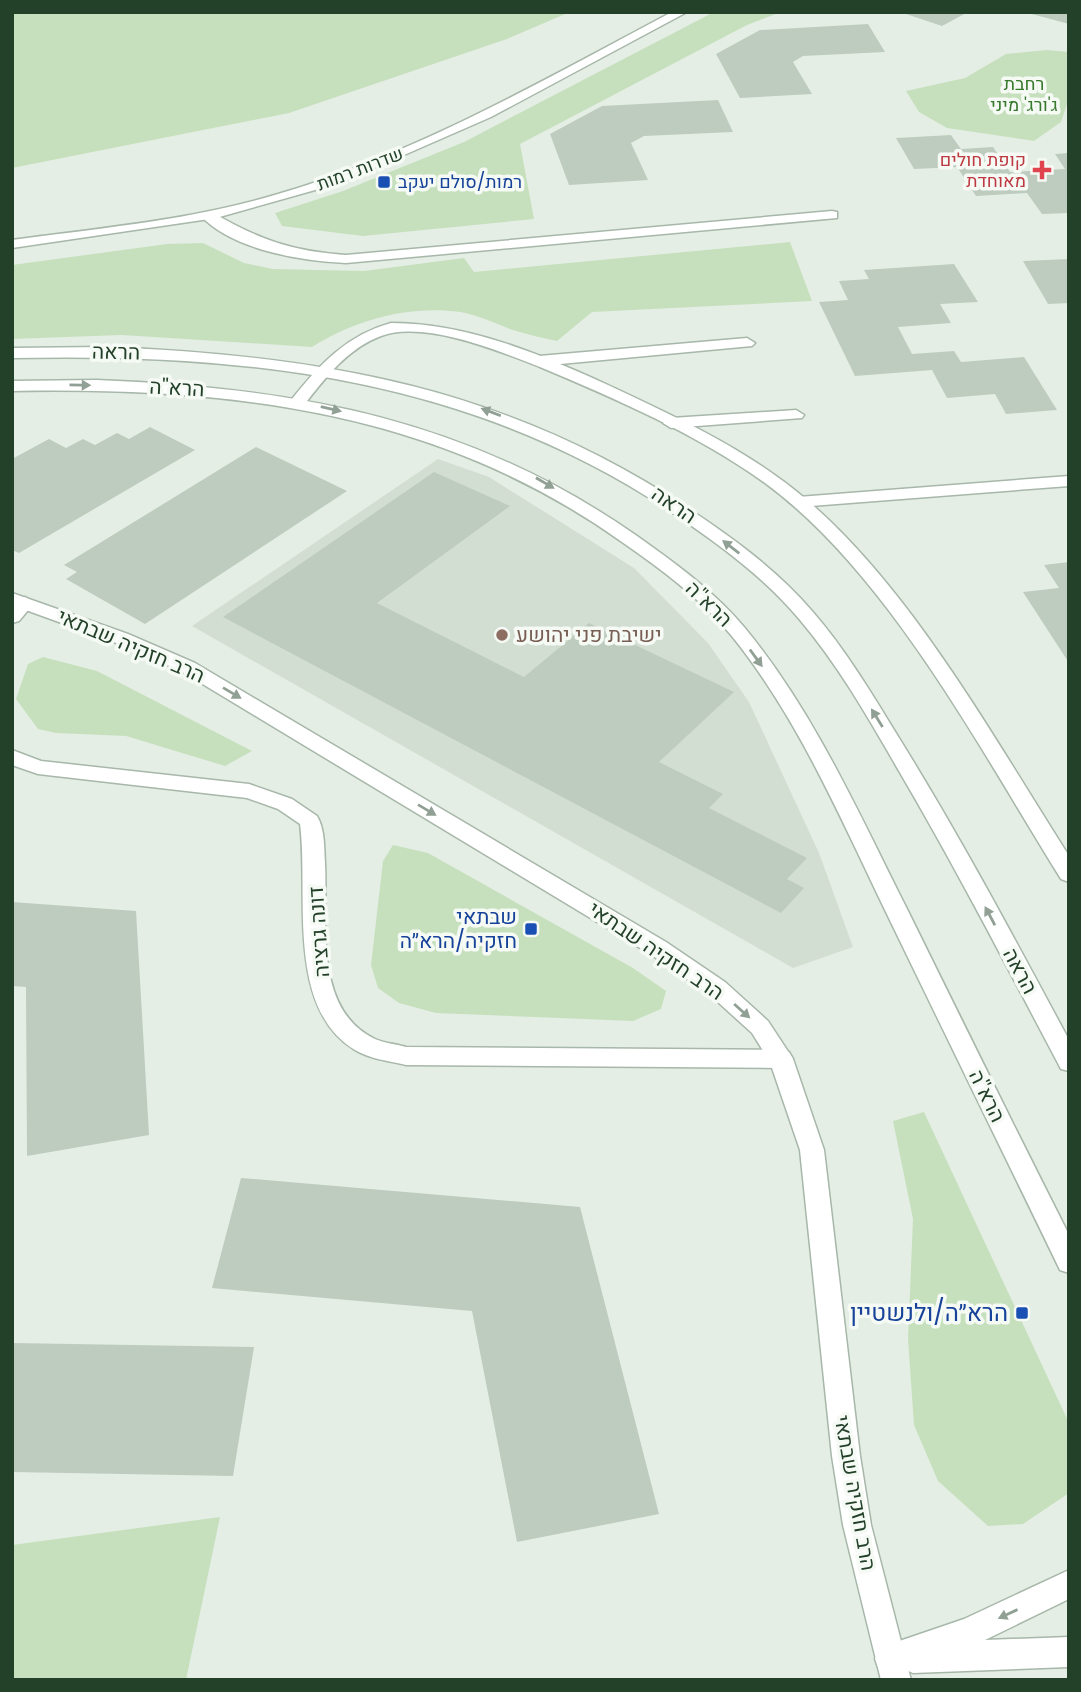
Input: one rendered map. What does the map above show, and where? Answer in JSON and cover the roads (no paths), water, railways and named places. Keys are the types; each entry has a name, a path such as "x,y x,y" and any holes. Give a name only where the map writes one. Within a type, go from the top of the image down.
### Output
{"street":[{"name":"שדרות רמות","path":"12,244 208,216 284,197 388,160 459,128 681,12"},
{"path":"208,216 253,243 278,253 346,259 832,215"},
{"path":"298,401 323,369 367,335 394,327 445,330 538,360 671,423 769,479 798,502 890,600 1061,849 1069,874"},
{"path":"538,360 747,343"},
{"name":"הראה","path":"12,353 203,354 323,369 470,405 567,443 667,498 771,578 820,633 880,723 935,813 1069,1062"},
{"name":"הרא''ה","path":"12,386 186,387 298,401 434,436 523,471 615,524 710,601 771,679 856,827 1069,1262"},
{"path":"671,423 796,415"},
{"path":"798,502 1069,481"},
{"name":"הרב חזקיה שבתאי","path":"17,606 188,667 646,940 717,988 760,1027 781,1059 812,1150 846,1456 857,1525 893,1669"},
{"name":"דונה גרציה","path":"12,757 38,767 249,791 285,804 310,821 314,843 320,965 326,1002 344,1027 365,1045 406,1056 781,1059"},
{"path":"893,1669 1069,1584"},
{"path":"893,1669 1069,1652"}],"place":[{"name":"קופת חולים מאוחדת","path":"1042,170"},
{"name":"רמות/סולם יעקב","path":"384,182"},
{"name":"ישיבת פני יהושע","path":"502,635"},
{"name":"שבתאי חזקיה/הרא״ה","path":"531,929"},
{"name":"הרא״ה/ולנשטיין","path":"1022,1313"}],"park label":[{"name":"רחבת ג'ורג' מיני","path":"1024,94"}]}
